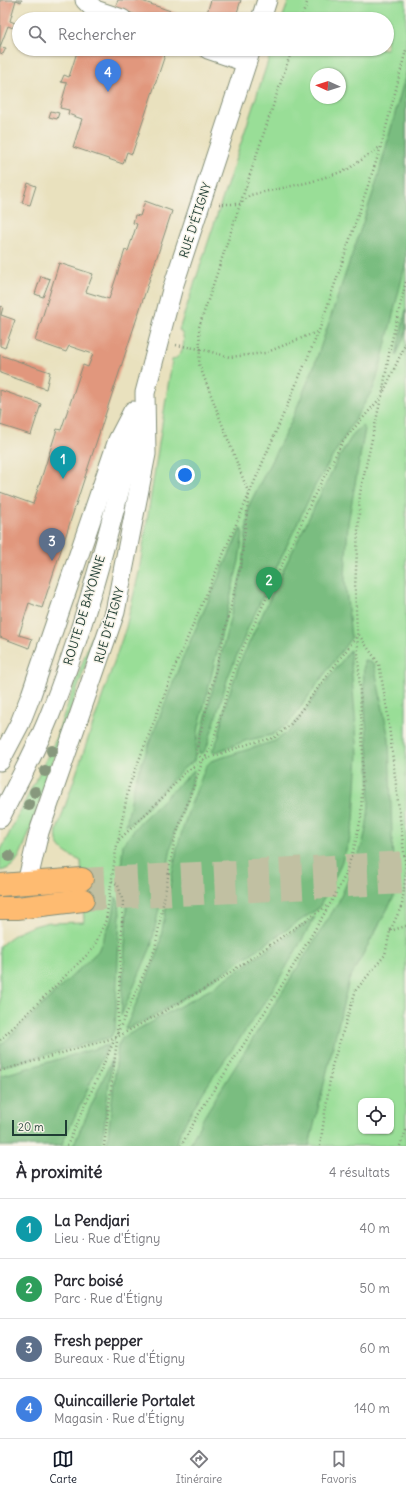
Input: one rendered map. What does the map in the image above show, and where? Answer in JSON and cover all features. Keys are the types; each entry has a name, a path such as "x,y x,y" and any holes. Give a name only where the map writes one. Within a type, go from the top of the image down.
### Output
{"main road":[{"path":"0,884 60,882 82,890 9,908"},
{"path":"0,924 9,908 27,883"}],"street":[{"path":"85,0 95,10 101,12"},
{"path":"263,12 267,0"},
{"name":"RUE D'ÉTIGNY","path":"27,883 35,849 115,612 146,454 145,393 172,290 248,56"},
{"name":"RUE D'ÉTIGNY","path":"0,761 20,723 31,695 118,440 128,418 145,393"},
{"name":"ROUTE DE BAYONNE","path":"0,818 39,741 58,695 91,595 145,393"},
{"path":"35,849 43,870 60,882"}],"path":[{"path":"304,12 308,0"},
{"path":"0,1040 94,949 106,920 118,840 129,786 175,667 319,331 381,147 406,50"},
{"path":"204,760 196,752 241,564 249,494 199,364 199,326 290,56"},
{"path":"216,204 240,204 250,195 310,182 347,170 381,147"},
{"path":"181,1146 201,1110 279,990 330,904 345,876 362,818 363,755 358,684 358,634 355,589 360,493 382,396 390,348 406,281"},
{"path":"172,344 200,349 230,357 265,353 319,331"},
{"path":"67,1146 155,949 176,838 204,760 211,748 237,661 315,494 343,441 382,396 406,343"},
{"path":"118,840 162,798 182,774 204,760 274,738 290,725 358,634"},
{"path":"358,634 379,664 387,710 406,868"},
{"path":"320,1146 332,1066 356,990 385,955 390,932 402,906 406,872"},
{"path":"104,1146 117,1037 123,902 118,885 112,881"},
{"path":"0,1071 117,1037 212,985 330,904"},
{"path":"390,932 406,926"},
{"path":"400,1146 406,1130"}],"green space":[{"path":"289,0 406,0 406,1146 0,1146 0,946 17,933 36,925 50,922 84,922 81,861 62,850 57,841 57,830 126,627 139,572 172,360 179,355 183,346 184,342 182,333 179,330 270,56 394,56 394,12 285,12"},
{"path":"406,73 406,262 379,371 373,389 315,486 248,628 228,677 207,747 203,753 199,753 198,748 243,566 249,505 290,424 313,369 376,184"},
{"path":"406,309 406,332 396,356"},
{"path":"362,426 365,429 348,523 345,578 351,638 289,723 272,735 248,740 213,753 212,752 219,736 225,706 240,662 338,459 354,433"},
{"path":"241,528 243,534 239,561 199,727 194,761 184,768 134,821 126,825 135,781 149,744 183,657"},
{"path":"92,635 93,643 28,836 15,862 6,869 0,871 0,852 54,743"},
{"path":"350,650 358,754 354,821 349,842 339,869 319,908 206,984 151,1018 125,1029 158,953 177,848 188,812 206,766 211,761 275,741 289,731"},
{"path":"364,660 374,664 389,739 394,897 349,980 309,1146 189,1146 205,1115 338,903 358,858 364,839 369,808 369,766 364,702"},
{"path":"194,770 192,781 174,833 151,947 121,1016 127,908 121,868 123,844 140,822"},
{"path":"116,897 119,902 120,915 115,1028 111,1037 0,1067 0,1046 98,951 113,916"},
{"path":"315,917 269,996 199,1098 181,1131 175,1146 107,1146 118,1046 122,1038 211,989"},
{"path":"108,1045 61,1146 0,1146 0,1076"},
{"path":"112,1059 102,1146 73,1146"}],"building":[{"path":"0,0 16,0 10,21 12,22 12,28 8,26 0,47"},
{"path":"118,0 139,0 173,12 128,12 115,7"},
{"path":"211,0 241,0 237,12 207,12"},
{"path":"0,47 6,48 3,54 0,53"},
{"path":"76,56 165,56 132,154 127,152 123,164 73,147 82,119 68,114 69,110 60,108 67,83 61,82 64,75 69,77"},
{"path":"51,111 59,113 57,119 49,117"},
{"path":"28,183 36,186 30,205 22,203"},
{"path":"145,201 172,211 42,608 29,603 19,635 32,639 29,648 0,637 0,492 33,504 57,429 61,430 83,365 88,367 93,354 69,346 66,352 35,341 59,263 93,274 86,292 109,299 125,250 128,251 137,224 133,223 135,215 140,216"},
{"path":"41,276 50,279 43,297 35,294"},
{"path":"0,306 3,307 1,315 15,320 5,348 0,346"},
{"path":"0,355 50,372 46,389 0,373"},
{"path":"0,390 41,404 31,435 0,425 2,410 0,410"}],"tunnel":[{"path":"82,879 406,862"},
{"path":"83,900 406,883"}],"place":[{"name":"Quincaillerie Portalet","path":"108,92"},
{"name":"La Pendjari","path":"63,479"},
{"name":"Fresh pepper","path":"52,561"},
{"name":"Parc boisé","path":"269,600"}]}
